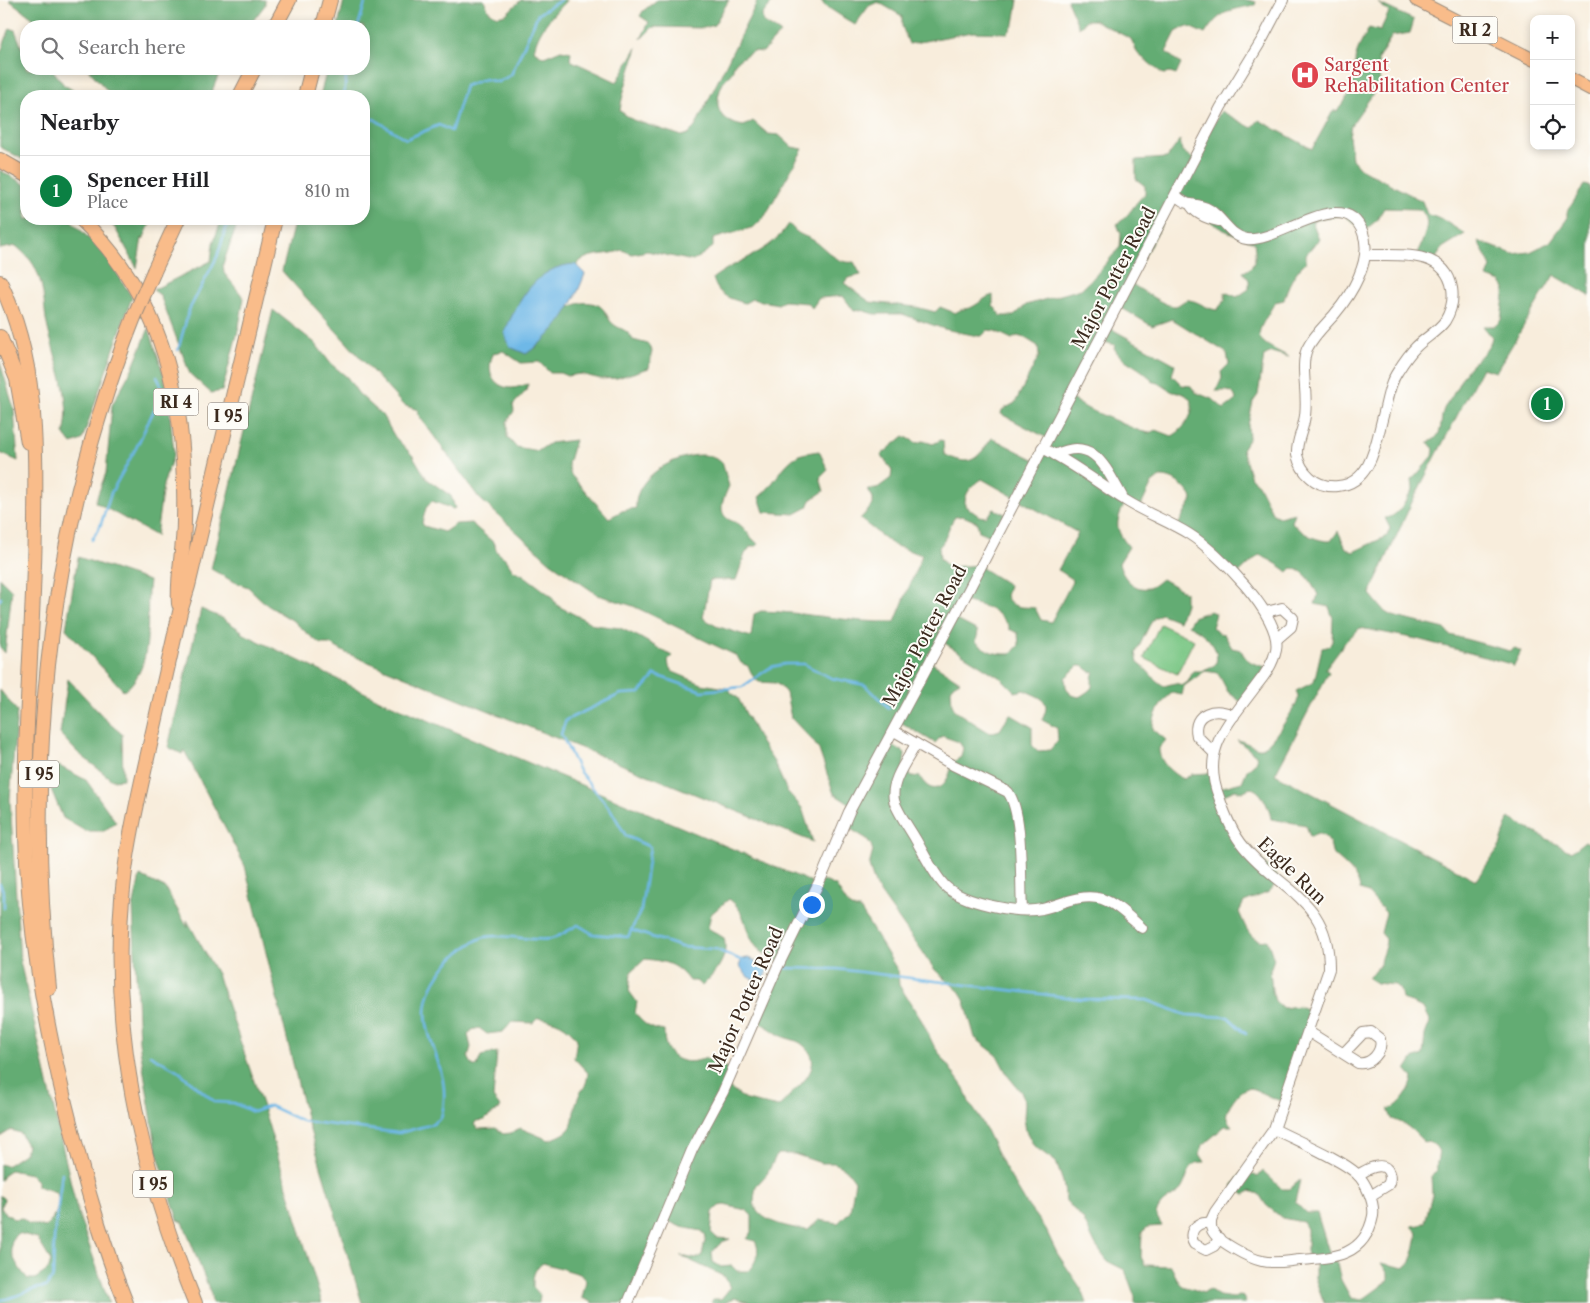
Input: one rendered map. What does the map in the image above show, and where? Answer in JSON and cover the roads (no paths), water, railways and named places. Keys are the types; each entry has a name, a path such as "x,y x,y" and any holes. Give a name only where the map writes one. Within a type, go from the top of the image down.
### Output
{"highway":[{"path":"279,20 289,0"},
{"path":"324,20 330,0"},
{"path":"243,90 251,75"},
{"path":"306,90 310,75"},
{"path":"0,160 20,172"},
{"name":"RI 4","path":"87,225 107,247 131,279 153,321 169,366 179,420 184,487 184,523 178,586 180,612"},
{"name":"I 95","path":"126,1303 91,1204 67,1110 51,1003 41,895 39,809 43,703 56,597 78,492 107,391 134,318 175,225"},
{"name":"I 95","path":"195,1303 170,1238 140,1137 125,1060 119,982 121,902 129,842 180,612 188,586 274,225"},
{"path":"0,282 17,324 32,389 36,428 34,614 26,782 26,862 34,948 42,1002 67,1110"},
{"path":"0,337 14,367 23,404 35,524"}],"main road":[{"name":"RI 2","path":"1416,0 1530,58"},
{"path":"1575,81 1590,89"}],"street":[{"name":"Major Potter Road","path":"628,1303 692,1150 723,1092 758,1009 823,874 849,812 894,731 1221,107 1263,38 1283,0"},
{"path":"1176,196 1190,204 1194,210 1212,220 1219,221 1236,235 1249,239 1273,234 1323,214 1338,212 1354,220 1361,228 1365,240 1365,255 1359,275 1349,294 1310,343 1304,361 1307,391 1304,421 1298,442 1297,455 1301,466 1309,476 1318,483 1330,486 1342,485 1353,481 1370,463 1396,373 1412,351 1442,324 1452,303 1449,277 1434,261 1421,257 1365,255"},
{"path":"1042,448 1055,454 1124,500 1186,532 1205,545 1266,612 1275,629 1277,639 1270,667 1234,716 1213,752 1197,736 1198,722 1211,711 1223,711 1234,716"},
{"path":"1055,454 1073,448 1091,453 1101,461 1109,472 1124,500"},
{"path":"1266,612 1279,608 1286,610 1293,618 1291,627 1277,639"},
{"path":"894,731 1008,792 1013,798 1019,835 1022,910"},
{"path":"916,744 895,784 894,800 921,849 944,885 959,895 1000,908 1022,910 1041,909 1082,897 1102,899 1120,909 1142,928"},
{"name":"Eagle Run","path":"1211,1223 1219,1205 1274,1129 1309,1032 1329,969 1328,944 1325,932 1319,921 1304,902 1250,854 1233,831 1213,781 1213,752"},
{"path":"1309,1032 1344,1053"},
{"path":"1220,1238 1214,1246 1206,1250 1194,1244 1191,1236 1195,1227 1202,1223 1211,1223 1213,1233 1249,1257 1264,1262 1340,1256 1356,1247 1368,1231 1374,1212 1370,1196 1358,1175 1274,1129"},
{"path":"1358,1175 1375,1166 1383,1167 1389,1172 1388,1185 1370,1196"}],"water":[{"path":"575,264 585,274 569,309 555,328 526,354 510,347 504,333 522,298 530,287 549,271 561,266"},
{"path":"748,958 768,966 769,969 763,982 760,983 748,977 739,966 742,959"}],"waterway":[{"path":"360,20 366,0"},
{"path":"370,120 374,119 406,139 439,125 451,131 465,86 484,79 498,82 511,75 538,14 561,0"},
{"path":"345,90 346,75"},
{"path":"178,350 189,310 217,257 227,225"},
{"path":"92,540 101,524 111,493 136,448 155,408 161,385 157,377"},
{"path":"150,1055 177,1070 215,1102 234,1103 253,1112 270,1106 302,1121 399,1133 433,1124 441,1118 444,1096 442,1077 427,1023 427,1004 433,985 448,963 471,944 485,937 551,939 578,925 593,934 628,937 641,910 650,847 626,836 611,810 579,771 561,734 566,720 621,694 640,693 655,675 702,691 742,687 771,667 785,664 804,664 831,678 865,685 889,708"},
{"path":"0,884 4,893 4,908"},
{"path":"631,930 681,947 715,949 743,961"},
{"path":"779,968 837,969 1082,999 1147,1000 1186,1015 1228,1017 1246,1034"},
{"path":"0,1300 46,1287 53,1277 54,1239 62,1173"}],"place":[{"name":"Sargent Rehabilitation Center","path":"1305,75"},
{"name":"Spencer Hill","path":"1547,404"}]}
